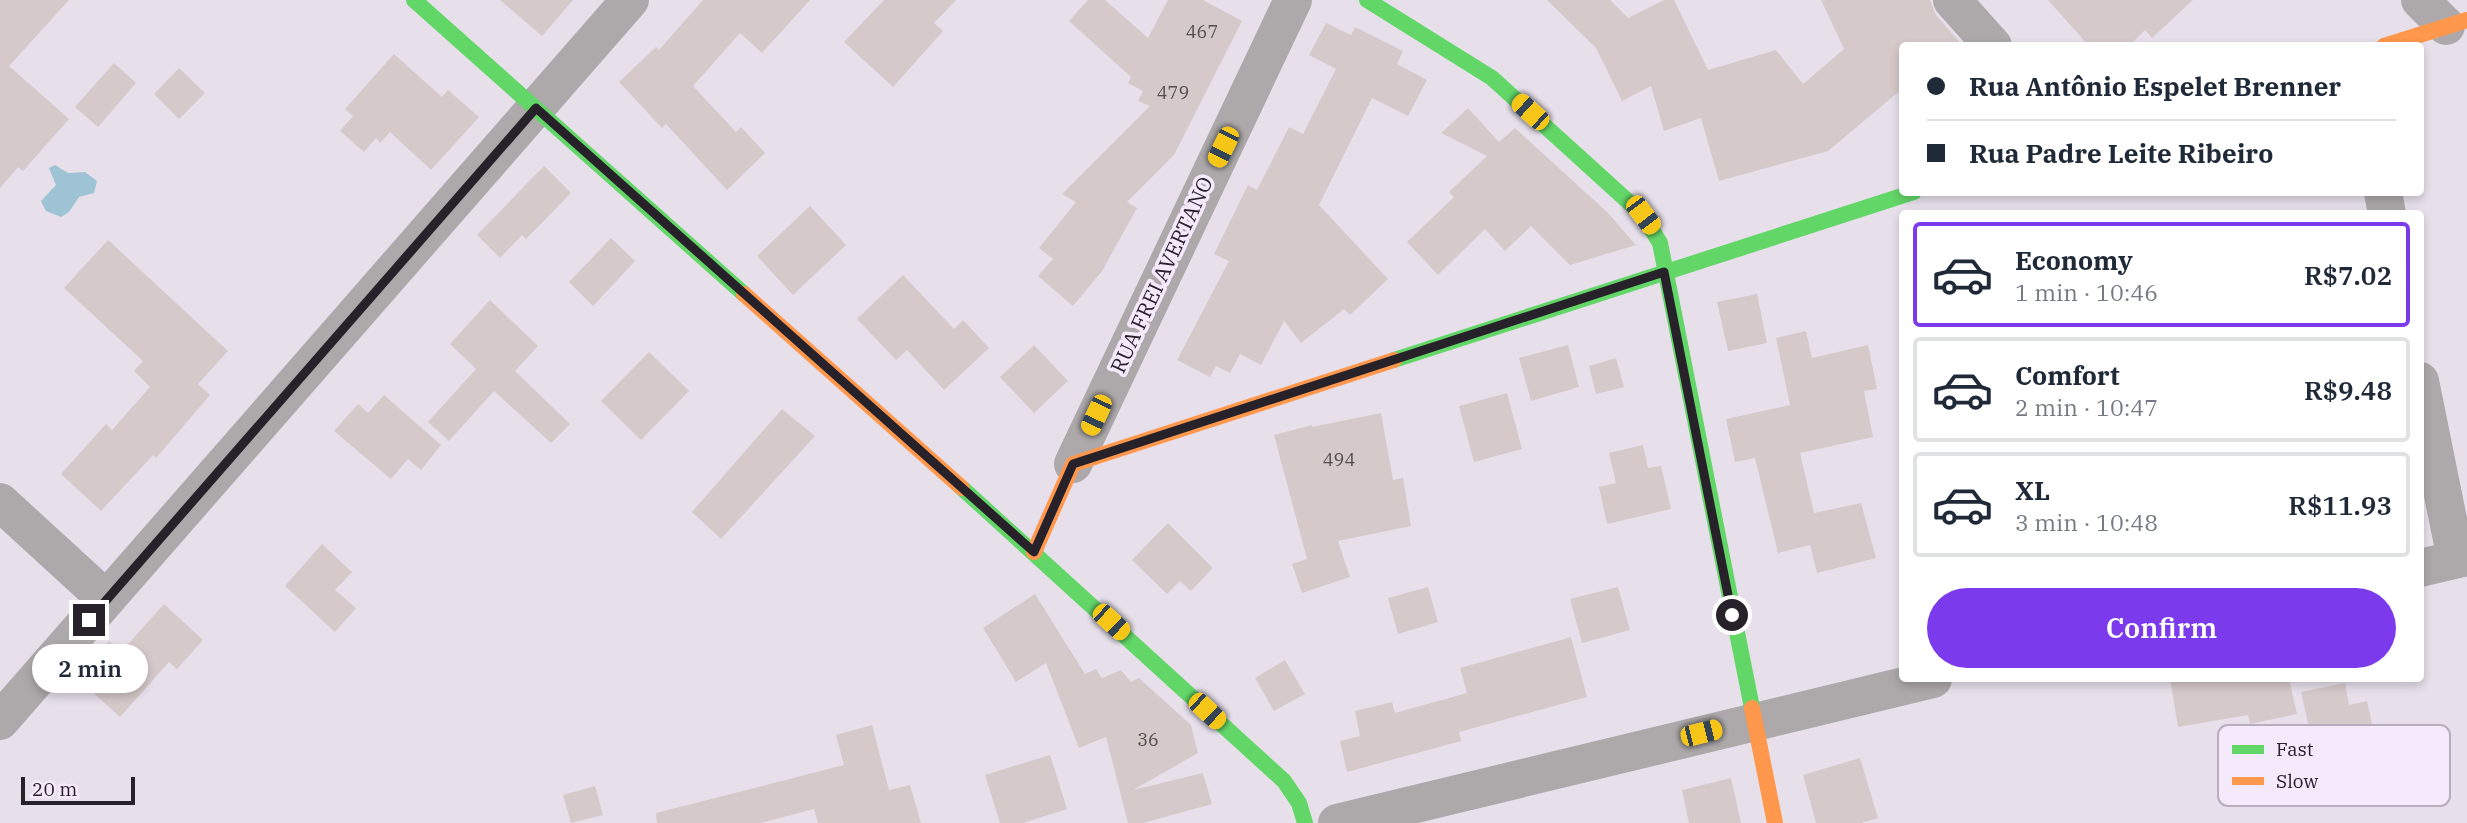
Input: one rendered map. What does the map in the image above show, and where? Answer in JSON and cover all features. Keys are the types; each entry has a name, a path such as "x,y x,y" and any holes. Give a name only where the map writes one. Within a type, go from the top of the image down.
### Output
{"street":[{"path":"414,0 1034,552 1284,781 1298,803 1305,823"},
{"path":"0,721 630,0"},
{"name":"RUA FREI AVERTANO","path":"1034,552 1293,0"},
{"path":"1367,0 1492,78 1643,215 1660,243 1775,823"},
{"path":"1952,0 1989,42"},
{"path":"2392,42 2444,15"},
{"path":"1073,464 1902,196"},
{"path":"2424,408 2448,561"},
{"path":"0,502 106,599"},
{"path":"1337,823 1753,720 1920,682"}],"water":[{"path":"55,165 68,173 85,172 97,181 94,193 79,197 69,212 61,217 46,211 41,201 56,185 49,168"}],"building":[{"path":"0,0 69,0 9,66 69,119 23,171 18,167 0,188"},
{"path":"500,0 573,0 542,36"},
{"path":"703,0 810,0 762,53 740,33 693,86 736,132 741,127 765,153 727,190 666,124 662,128 619,82 656,47 659,50"},
{"path":"884,0 956,0 934,23 943,31 893,87 844,42"},
{"path":"1088,0 1105,0 1148,38 1168,0 1203,0 1242,21 1174,155 1127,202 1137,208 1102,271 1073,306 1038,276 1053,259 1039,248 1076,202 1062,194 1150,106 1138,101 1143,91 1128,83 1131,77 1069,21"},
{"path":"1547,0 1610,0 1628,18 1664,0 1674,0 1708,70 1776,50 1803,84 1844,49 1821,0 1930,0 1936,15 1960,42 1899,42 1899,92 1828,151 1719,181 1701,118 1664,131 1651,86 1622,101 1596,48"},
{"path":"2048,0 2193,0 2152,38 2145,30 2133,42 2085,42"},
{"path":"1326,23 1351,35 1355,27 1403,51 1397,64 1427,80 1408,116 1372,98 1319,205 1388,279 1350,315 1344,309 1301,343 1284,321 1261,365 1240,354 1230,373 1216,366 1210,377 1177,360 1229,261 1214,254 1248,185 1257,190 1289,127 1303,134 1336,69 1309,55"},
{"path":"394,54 442,97 448,90 479,117 431,170 390,132 380,143 376,138 364,152 340,131 353,116 345,109"},
{"path":"114,63 136,83 98,127 75,107"},
{"path":"179,68 205,93 179,119 154,94"},
{"path":"1468,108 1499,142 1515,128 1607,212 1636,245 1570,265 1531,226 1505,251 1485,229 1438,275 1407,242 1454,197 1449,192 1487,156 1441,133"},
{"path":"544,166 571,193 526,239 522,235 500,258 477,235"},
{"path":"810,206 846,245 793,295 757,256"},
{"path":"611,238 635,261 593,306 569,282"},
{"path":"108,240 228,351 198,384 210,395 156,458 153,455 101,511 61,474 106,424 112,430 150,387 134,371 143,361 64,288"},
{"path":"903,275 954,329 963,320 989,348 944,390 907,350 896,360 857,319"},
{"path":"1757,294 1767,343 1728,351 1717,302"},
{"path":"490,300 538,346 515,371 570,424 551,443 494,391 449,441 428,422 476,369 450,344"},
{"path":"1806,331 1812,358 1868,345 1877,389 1864,391 1873,437 1800,453 1814,513 1861,503 1876,558 1817,573 1810,545 1778,553 1755,458 1735,462 1726,419 1790,405 1776,338"},
{"path":"1034,345 1068,381 1034,413 1000,377"},
{"path":"1568,345 1579,387 1531,401 1519,358"},
{"path":"649,352 689,391 641,440 601,401"},
{"path":"1616,358 1624,387 1596,394 1589,366"},
{"path":"1507,393 1522,449 1474,462 1459,406"},
{"path":"384,395 441,445 421,470 408,459 391,479 334,431 358,404 368,413"},
{"path":"782,409 815,436 721,539 692,512"},
{"path":"1381,413 1393,480 1403,478 1411,526 1338,541 1350,577 1302,593 1292,564 1307,559 1274,435 1312,425"},
{"path":"1643,445 1648,468 1661,466 1671,509 1607,524 1599,487 1616,483 1609,453"},
{"path":"1168,523 1213,568 1191,591 1180,581 1167,594 1132,560"},
{"path":"322,544 352,572 335,590 356,608 335,632 285,586"},
{"path":"1428,587 1438,622 1398,634 1388,598"},
{"path":"1618,587 1630,630 1582,643 1570,599"},
{"path":"1035,594 1085,674 1096,669 1102,678 1121,670 1131,682 1139,678 1191,725 1198,753 1133,790 1203,773 1212,804 1143,823 1128,823 1106,737 1079,748 1046,663 1016,682 983,628"},
{"path":"164,604 203,640 177,669 169,662 120,717 76,677 109,641 121,652"},
{"path":"1571,637 1587,697 1459,732 1461,741 1347,772 1340,741 1360,736 1355,711 1392,702 1395,713 1467,693 1460,668"},
{"path":"1285,660 1305,694 1274,711 1255,678"},
{"path":"2170,682 2290,682 2297,714 2250,724 2248,715 2178,727"},
{"path":"2345,683 2349,705 2367,701 2372,725 2309,725 2301,692"},
{"path":"872,725 889,790 910,785 921,823 818,823 814,809 761,823 657,823 656,813 844,765 836,735"},
{"path":"1050,755 1067,809 1023,823 1000,823 985,775"},
{"path":"1860,758 1878,818 1861,823 1816,823 1803,775"},
{"path":"1731,778 1741,823 1689,823 1682,790"},
{"path":"595,786 603,815 571,823 563,795"}],"traffic: fast":[{"path":"414,0 744,294"},
{"path":"1367,0 1492,78 1643,215 1660,243 1752,708"},
{"path":"1394,360 1902,196"},
{"path":"962,488 1284,781 1299,803 1305,823"}],"traffic: slow":[{"path":"2397,42 2467,20"},
{"path":"744,294 962,488"},
{"path":"1034,552 1073,464 1394,360"},
{"path":"1752,708 1775,823"}],"route":[{"path":"89,620 536,108 1034,552 1073,464 1664,272 1732,615"}]}
